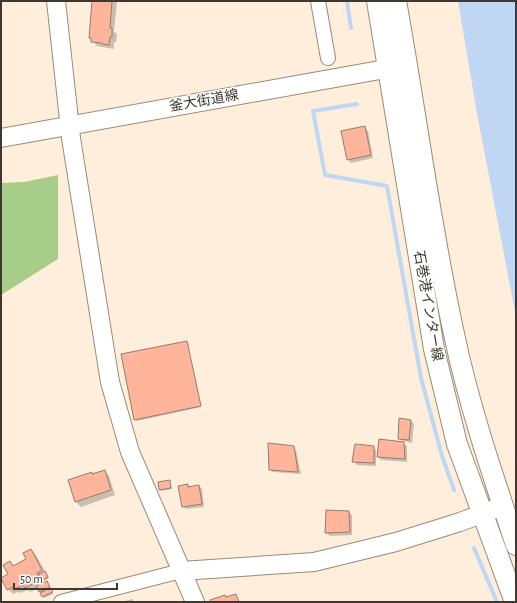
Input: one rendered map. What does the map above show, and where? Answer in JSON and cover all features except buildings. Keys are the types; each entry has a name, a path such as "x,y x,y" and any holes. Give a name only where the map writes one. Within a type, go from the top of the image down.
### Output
{"main road":[{"name":"石巻港インター線","path":"376,1 415,121 438,254 454,335 477,426 516,545"},
{"name":"石巻港インター線","path":"396,1 398,67 393,101 434,349 457,444 515,602"}],"street":[{"path":"56,1 69,125 110,382 130,452 195,602"},
{"path":"318,1 328,58"},
{"name":"釜大街道線","path":"1,138 398,67"},
{"path":"61,602 181,571 314,562 396,542 460,522 503,506"}],"green space":[{"path":"58,175 58,259 1,295 1,183 24,182"}],"water":[{"path":"458,1 516,1 516,317 476,108"}],"waterway":[{"path":"347,1 351,28"},
{"path":"357,104 313,111 325,175 387,186 421,378 442,456 454,490"},
{"path":"474,548 497,602"}]}
